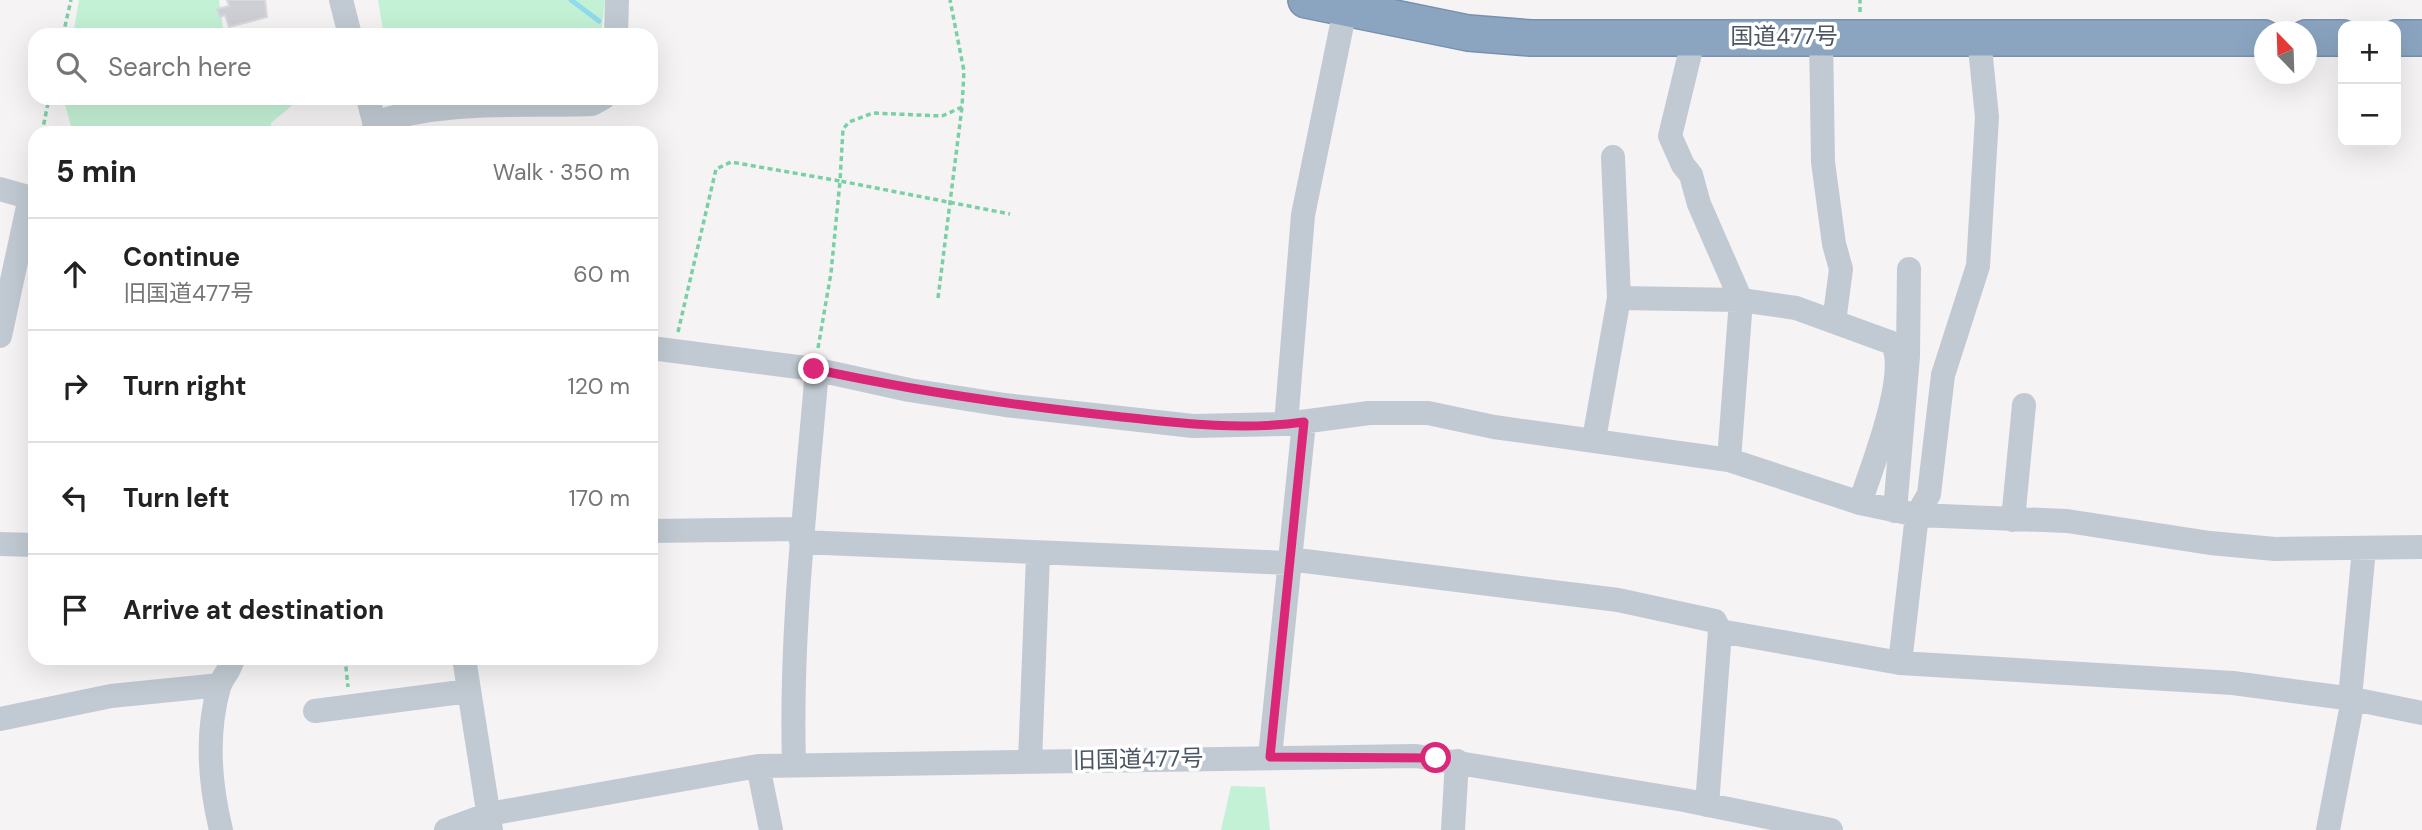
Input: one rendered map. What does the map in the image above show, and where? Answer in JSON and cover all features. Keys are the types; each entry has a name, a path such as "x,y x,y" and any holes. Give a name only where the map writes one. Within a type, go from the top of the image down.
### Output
{"highway":[{"name":"国道477号","path":"1306,0 1468,33 1531,37 2254,38"},
{"path":"2317,38 2338,38"},
{"path":"2401,38 2422,38"}],"street":[{"path":"341,0 348,28"},
{"path":"616,28 617,0"},
{"path":"1270,757 1289,561 1303,215 1345,10"},
{"path":"1821,36 1823,162 1834,244 1841,269 1834,321"},
{"path":"1694,37 1670,136 1691,175 1699,204 1741,300 1729,460"},
{"path":"1906,513 1929,494 1942,375 1978,265 1987,117 1979,38"},
{"path":"370,105 375,126"},
{"path":"380,126 413,110 451,106 522,105"},
{"path":"1594,439 1619,298 1613,157"},
{"path":"0,189 28,197"},
{"path":"0,335 28,220"},
{"path":"1900,663 1906,513 1909,269"},
{"path":"1619,298 1741,300 1796,308 1892,343 1898,353 1891,409 1860,503"},
{"path":"658,349 816,370 909,390 1005,405 1193,426 1295,423 1368,413 1428,413 1494,427 1729,460 1860,503 1906,513 2067,522 2210,543 2275,549 2422,547"},
{"path":"794,764 791,686 816,370"},
{"path":"2013,520 2024,405"},
{"path":"658,531 799,529 801,539"},
{"path":"801,539 1038,555 1289,561 1618,600 1716,621 1720,631 1706,805"},
{"path":"0,544 28,545"},
{"path":"2328,830 2351,699 2364,549"},
{"path":"1030,761 1038,555"},
{"path":"1720,631 1900,663 2234,682 2351,699 2422,713"},
{"path":"221,830 211,770 220,685 232,665"},
{"path":"465,665 490,822"},
{"path":"0,719 111,696 220,685"},
{"path":"315,711 470,691"},
{"name":"旧国道477号","path":"446,830 758,765 1416,756 1706,805 1830,830"},
{"path":"1453,830 1457,761"},
{"path":"758,765 771,830"}],"path":[{"path":"65,28 71,0"},
{"path":"938,298 962,107 964,71 950,0"},
{"path":"43,126 48,105"},
{"path":"816,370 831,273 843,129 849,122 873,113 942,116 962,107"},
{"path":"678,351 677,337 716,169 731,162 1010,214"},
{"path":"346,665 350,706"}],"green space":[{"path":"79,0 219,0 223,28 74,28"},
{"path":"378,0 605,0 602,28 383,28"},
{"path":"65,105 293,105 271,126 71,126"},
{"path":"1231,786 1265,787 1270,830 1221,830"}],"building":[{"path":"227,0 265,0 267,17 229,27 225,15 220,17 217,9 229,6"}],"waterway":[{"path":"571,0 599,21"}],"route":[{"path":"814,369 909,390 1005,405 1193,426 1237,427 1304,422 1270,757 1436,758"}]}
